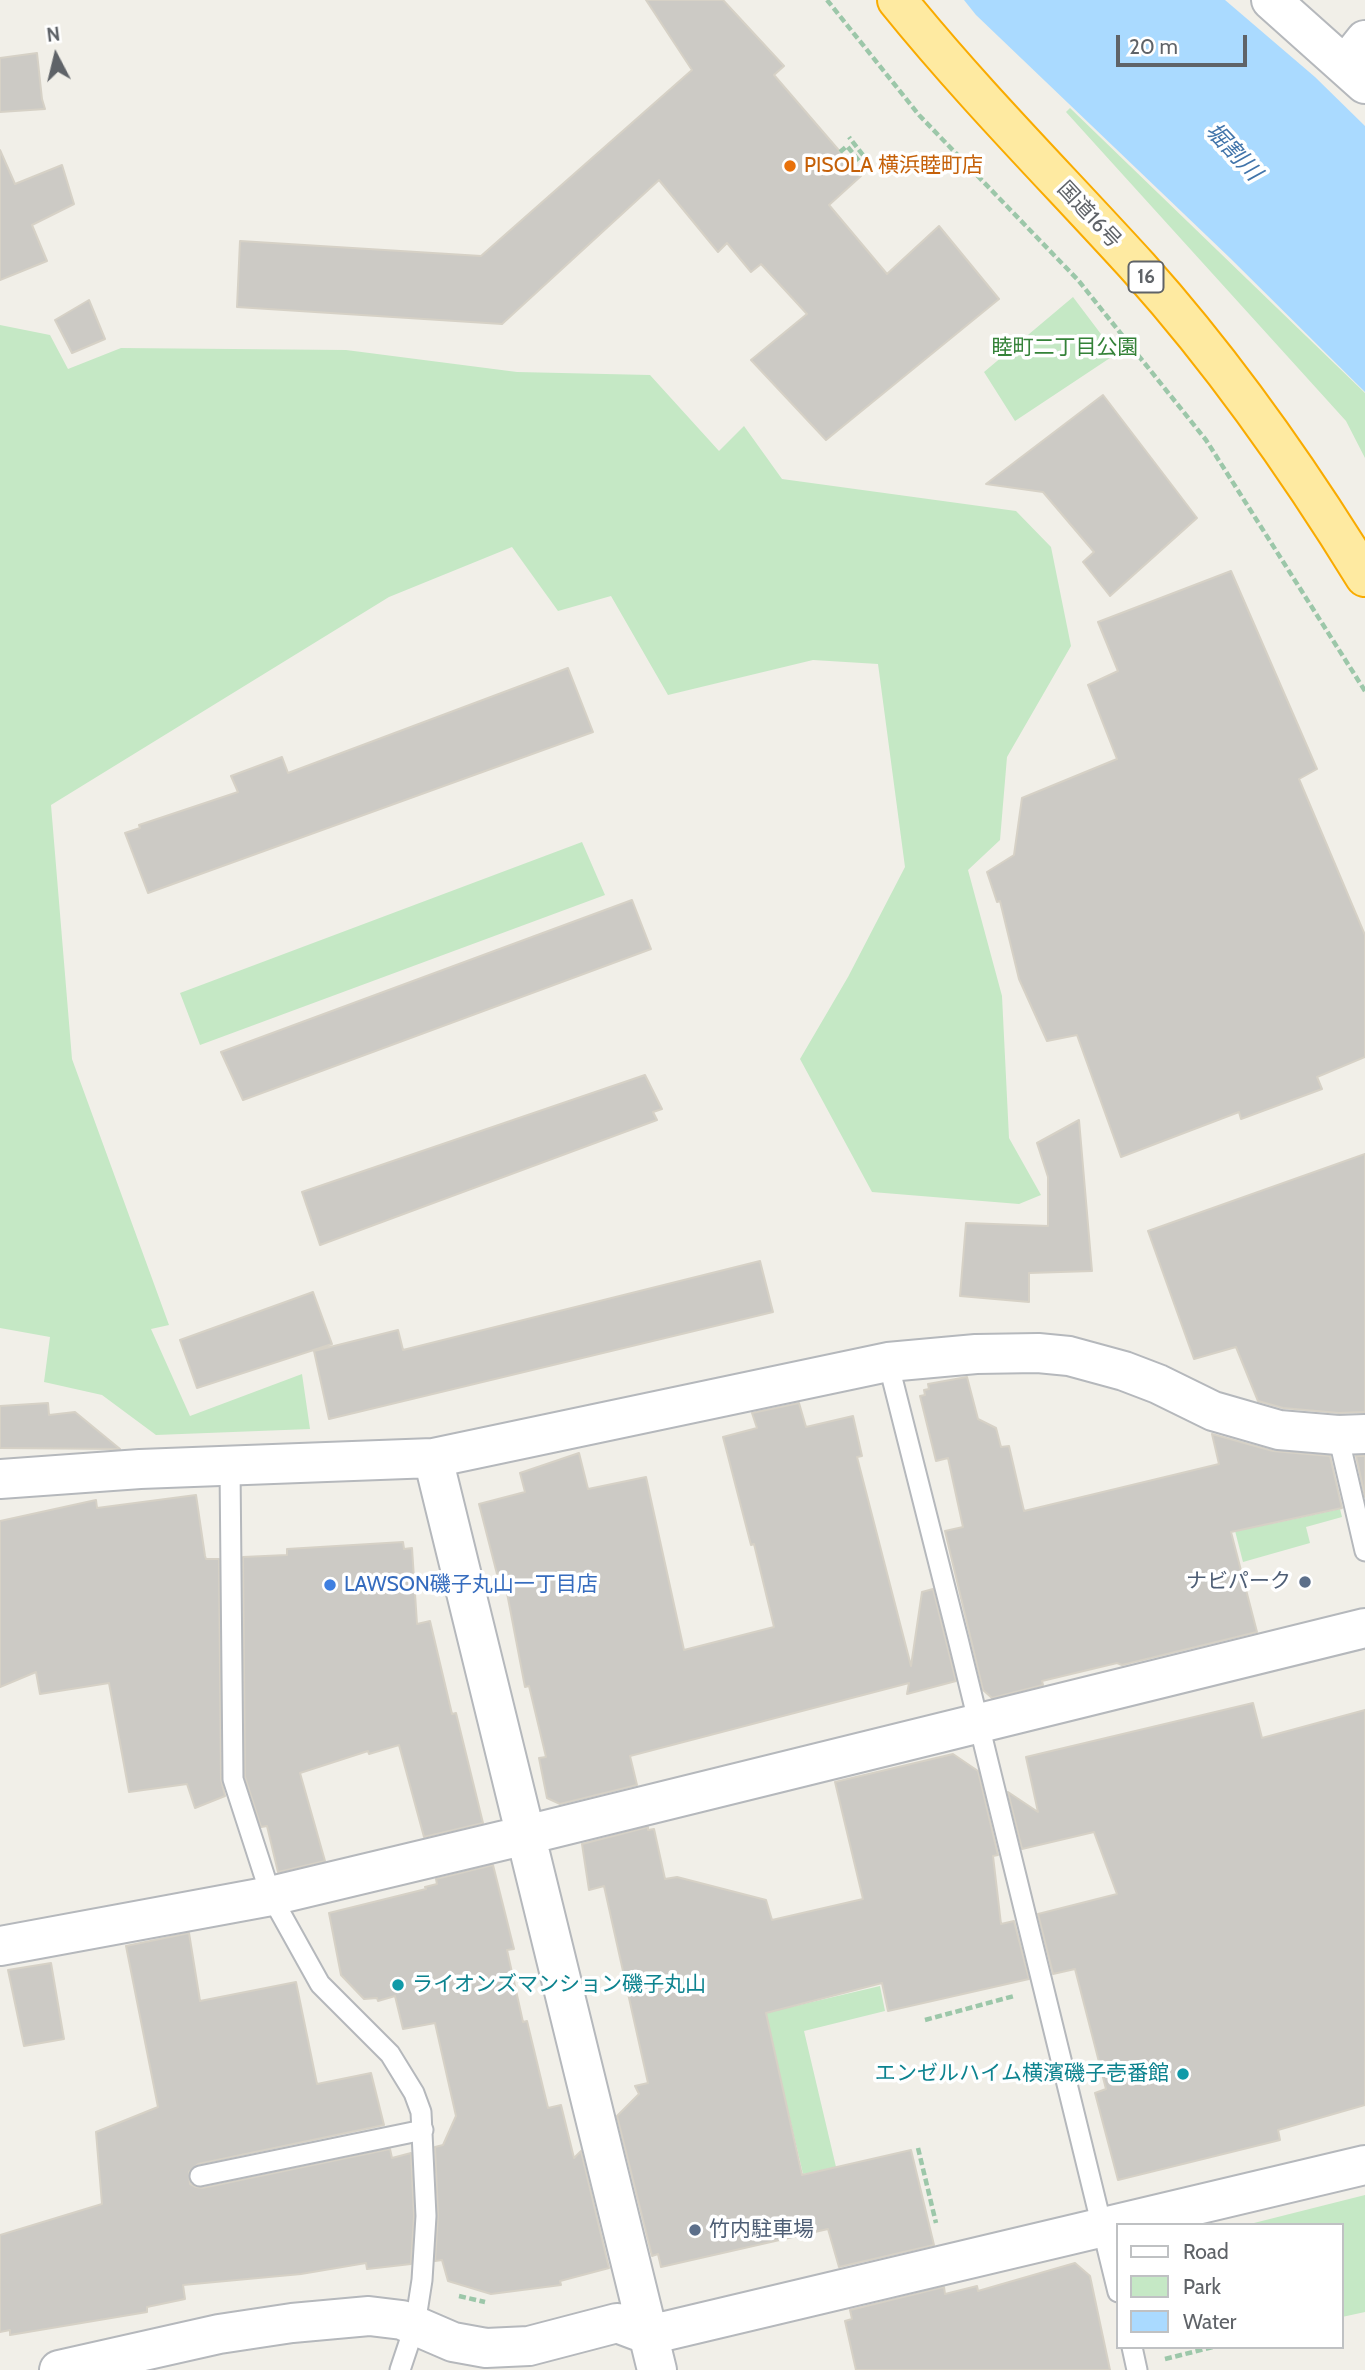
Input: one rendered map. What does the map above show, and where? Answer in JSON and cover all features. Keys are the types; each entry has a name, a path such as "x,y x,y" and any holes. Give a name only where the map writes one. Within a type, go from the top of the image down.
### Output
{"highway":[{"name":"国道16号","path":"897,0 945,60 1140,270 1214,357 1313,492 1365,577"}],"street":[{"path":"1270,0 1358,63"},
{"path":"0,1479 140,1469 433,1458 888,1362 976,1354 1038,1353 1069,1356 1124,1371 1213,1411 1279,1430 1351,1435"},
{"path":"433,1458 653,2352"},
{"path":"0,1946 271,1896 1365,1628"},
{"path":"1119,2223 1365,2165"},
{"path":"653,2352 1116,2224"},
{"path":"59,2370 194,2339 268,2326 369,2316 387,2317 415,2325 453,2342 486,2348 528,2346 617,2323 653,2352"}],"lane":[{"path":"888,1362 1116,2284"},
{"path":"1351,1435 1365,1551"},
{"path":"230,1466 233,1779 271,1896 320,1983 390,2054 414,2093 421,2112 426,2216 422,2280 415,2325 400,2370"},
{"path":"200,2176 423,2130"},
{"path":"1133,2349 1146,2366"}],"path":[{"path":"827,0 919,115 1078,280 1206,440 1365,691"},
{"path":"840,152 847,145 864,167 869,163 849,137"},
{"path":"925,2020 1015,1995"},
{"path":"918,2148 937,2227"},
{"path":"455,2295 492,2303"},
{"path":"1146,2366 1206,2349"}],"green space":[{"path":"1070,108 1365,393 1365,458 1346,421 1066,112"},
{"name":"睦町二丁目公園","path":"1073,297 1116,354 1015,421 984,372"},
{"path":"0,325 50,335 68,369 121,348 346,350 517,372 650,375 719,451 744,426 782,479 1016,511 1051,547 1071,646 1007,757 1000,840 968,870 1002,996 1009,1138 1041,1195 1019,1204 872,1192 800,1059 848,977 905,867 878,664 813,660 668,695 611,596 558,611 512,547 389,597 51,805 72,1059 169,1325 151,1329 190,1416 302,1374 310,1429 156,1435 102,1395 44,1382 50,1337 0,1328"},
{"path":"582,842 605,895 200,1045 180,993"},
{"path":"1340,1509 1342,1517 1306,1527 1310,1543 1243,1562 1233,1523 1269,1518 1271,1524"},
{"path":"880,1986 885,2011 804,2031 836,2167 803,2174 765,2013"},
{"path":"1365,2195 1365,2312 1344,2317 1344,2223 1254,2223"}],"water":[{"name":"堀割川","path":"964,0 1225,0 1315,77 1365,126 1365,392 1230,258 976,15"}],"building":[{"path":"646,0 723,0 784,66 774,75 861,176 829,205 887,274 939,226 999,299 826,440 751,360 807,314 761,264 751,272 727,243 718,252 659,180 502,324 237,307 240,241 481,256 692,70"},
{"path":"37,53 45,109 0,112 0,58"},
{"path":"0,150 15,184 62,165 74,204 32,225 47,261 0,280"},
{"path":"89,300 105,339 72,353 55,320"},
{"path":"1103,395 1197,518 1110,596 1083,562 1094,552 1043,492 986,484"},
{"path":"1231,571 1317,769 1299,779 1365,935 1365,1057 1317,1077 1322,1089 1241,1119 1239,1112 1121,1157 1077,1035 1047,1041 1019,979 1000,901 997,902 987,872 1014,855 1022,798 1117,759 1088,685 1118,671 1098,622"},
{"path":"568,668 593,732 148,893 125,833 140,828 139,825 238,792 231,776 282,757 288,773"},
{"path":"632,900 651,949 243,1100 221,1052"},
{"path":"645,1075 662,1109 653,1112 657,1120 320,1245 302,1192"},
{"path":"1079,1120 1092,1271 1029,1273 1029,1302 960,1296 966,1223 1048,1226 1048,1177 1037,1143"},
{"path":"1365,1154 1365,1412 1339,1413 1283,1408 1258,1401 1236,1347 1194,1359 1148,1231"},
{"path":"760,1261 773,1312 329,1419 314,1351 398,1330 403,1350"},
{"path":"313,1292 332,1344 197,1388 180,1340"},
{"path":"967,1377 978,1419 996,1428 1001,1447 1009,1446 1024,1511 1219,1464 1212,1434 1273,1451 1330,1456 1342,1508 1231,1532 1257,1632 1122,1665 1117,1663 1042,1681 1043,1685 992,1698 983,1690 945,1531 963,1527 948,1458 936,1461 920,1396 925,1395 924,1390 929,1389 928,1384"},
{"path":"48,1403 49,1415 75,1412 120,1449 0,1448 0,1406"},
{"path":"799,1403 806,1427 853,1416 862,1456 857,1457 911,1666 922,1592 933,1589 956,1681 907,1694 909,1683 630,1756 637,1785 560,1804 547,1798 539,1758 546,1757 529,1686 525,1687 503,1572 497,1574 479,1504 525,1492 520,1473 579,1453 588,1489 646,1477 684,1650 774,1627 754,1544 751,1545 723,1437 757,1428 752,1413"},
{"path":"1356,1456 1365,1456 1365,1497"},
{"path":"196,1495 206,1559 219,1559 221,1779 225,1796 195,1808 187,1784 129,1792 109,1683 40,1694 36,1672 0,1687 0,1521 96,1500 97,1508"},
{"path":"403,1542 404,1549 412,1548 417,1624 430,1621 452,1714 456,1713 483,1823 424,1837 399,1745 369,1754 368,1751 300,1773 325,1861 278,1872 267,1826 261,1827 245,1777 243,1557 287,1555 287,1549"},
{"path":"1253,1703 1262,1738 1365,1710 1365,2105 1278,2130 1280,2140 1118,2180 1095,2093 1106,2089 1075,1969 1053,1974 1038,1914 1117,1894 1094,1832 1022,1849 1008,1792 1038,1812 1026,1757"},
{"path":"953,1754 978,1771 998,1855 993,1856 1001,1924 1014,1921 1029,1979 888,2011 882,1983 766,2013 802,2175 911,2150 934,2245 839,2267 828,2229 661,2267 658,2254 652,2256 617,2116 639,2094 635,2086 648,2083 604,1886 589,1890 582,1844 648,1827 648,1830 654,1829 665,1879 677,1877 766,1900 772,1920 863,1899 835,1782"},
{"path":"493,1865 514,1949 507,1950 523,2022 527,2021 548,2108 561,2105 574,2158 581,2151 609,2268 560,2281 561,2285 491,2294 448,2281 442,2260 435,2261 438,2215 435,2147 443,2145 456,2116 435,2023 403,2029 395,1996 378,2001 377,1998 364,1999 341,1975 329,1913 426,1889 425,1887 437,1884 436,1879"},
{"path":"189,1933 200,2001 296,1982 317,2084 371,2073 384,2125 198,2164 189,2172 190,2184 202,2188 390,2149 392,2158 411,2153 414,2216 411,2264 367,2269 366,2263 301,2274 183,2285 185,2299 147,2307 147,2312 10,2335 10,2330 0,2332 0,2235 102,2204 96,2132 158,2107 126,1946"},
{"path":"51,1963 64,2039 24,2046 8,1970"},
{"path":"1075,2263 1090,2276 1110,2370 856,2370 845,2321 852,2319 850,2310 944,2287 945,2294 977,2286 978,2291"}],"place":[{"name":"PISOLA 横浜睦町店","path":"790,166"},
{"name":"ナビパーク","path":"1305,1582"},
{"name":"LAWSON磯子丸山一丁目店","path":"330,1585"},
{"name":"ライオンズマンション磯子丸山","path":"398,1985"},
{"name":"エンゼルハイム横濱磯子壱番館","path":"1183,2074"},
{"name":"竹内駐車場","path":"695,2230"}]}
